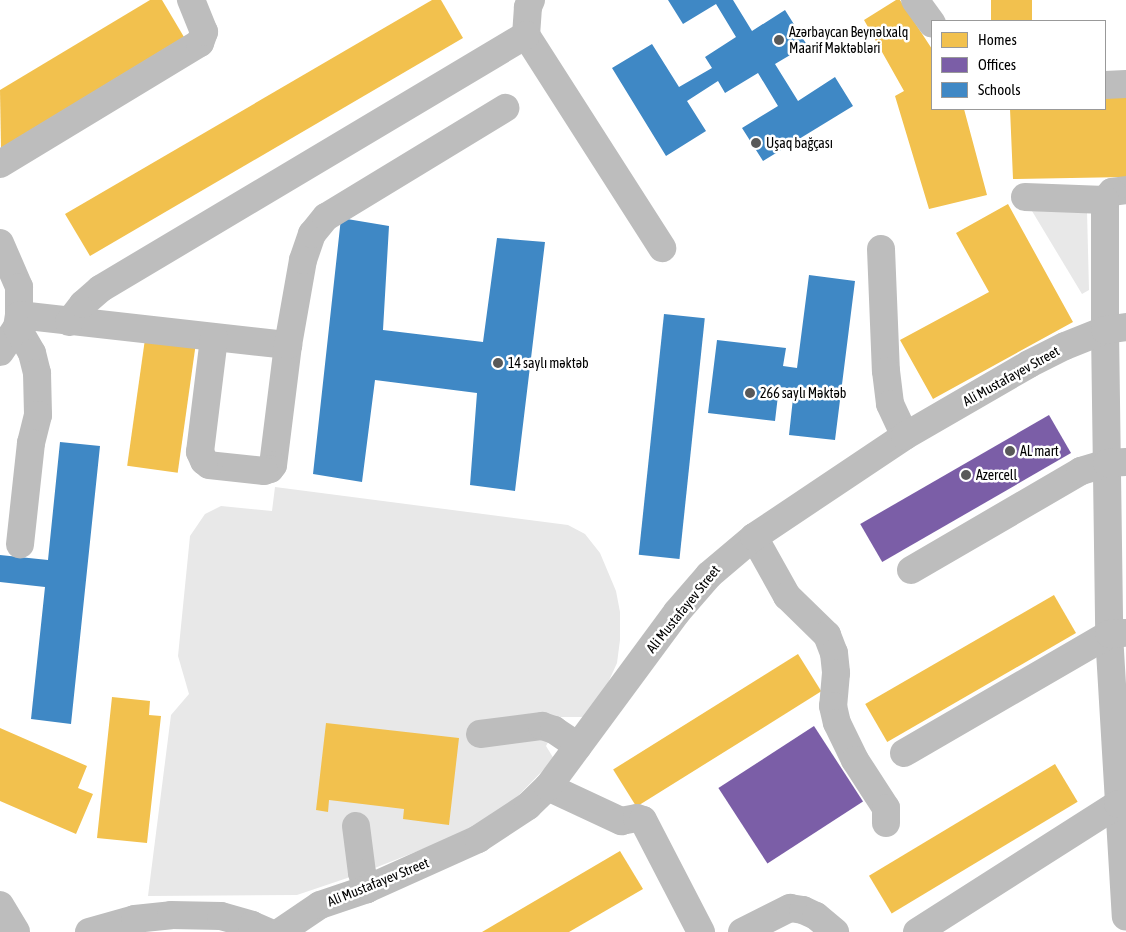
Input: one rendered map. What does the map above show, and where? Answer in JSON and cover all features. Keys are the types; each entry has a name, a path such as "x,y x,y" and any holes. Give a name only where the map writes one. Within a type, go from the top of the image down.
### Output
{"street":[{"path":"0,164 200,43 204,32 191,0"},
{"path":"531,0 528,7 526,35 662,248"},
{"path":"915,0 931,22"},
{"path":"69,322 83,304 100,289 526,35"},
{"path":"1106,85 1126,84"},
{"path":"214,338 200,452 204,461 209,465 264,471 273,465 288,346 303,260 312,234 326,217 504,108"},
{"path":"1025,197 1116,207 1115,329 1118,634 1126,916"},
{"path":"0,243 19,287 18,321 36,366 38,415 31,443 20,544"},
{"path":"881,249 886,371 890,404 906,436"},
{"path":"18,321 69,322 288,346"},
{"path":"0,352 18,321"},
{"name":"Ali Mustafayev Street","path":"280,932 320,905 367,889 478,839 528,806 548,787 677,612 709,574 754,537 906,436 1029,364 1065,346 1115,329"},
{"path":"911,570 1081,471 1116,462"},
{"path":"754,537 787,596 827,635 834,653 836,673 833,706 837,723 855,760 886,808 886,823"},
{"path":"904,753 1118,634"},
{"path":"480,734 542,726 554,730 578,746"},
{"path":"548,787 620,821 637,818 643,820 701,932"},
{"path":"917,932 1122,804"},
{"path":"356,826 362,873 367,889"},
{"path":"0,905 16,932"},
{"path":"742,932 790,908 803,910 816,916 835,932"},
{"path":"89,932 134,919 171,915 222,916 268,932"}],"shaded area":[{"path":"1032,211 1087,211 1089,290 1082,294"},
{"path":"275,487 568,525 585,534 600,553 616,591 620,612 620,640 617,663 607,685 585,717 561,717 546,746 554,759 505,809 456,836 362,873 297,895 148,896 171,715 189,694 178,656 190,536 205,514 221,506 272,511"}],"building: Homes":[{"path":"150,0 162,0 184,37 1,148 0,90"},
{"path":"432,0 441,0 463,38 90,256 65,214"},
{"path":"896,0 900,0 931,47 931,110 964,110 987,195 929,209 895,96 904,91 864,20"},
{"path":"991,0 1032,0 1032,20 991,20"},
{"path":"1106,93 1126,93 1126,177 1013,179 1010,110 1106,110"},
{"path":"1008,204 1073,322 933,399 900,340 989,292 956,233"},
{"path":"145,339 196,346 178,473 127,466"},
{"path":"1054,595 1076,633 887,742 865,704"},
{"path":"798,654 821,691 636,807 613,770"},
{"path":"112,697 150,701 149,715 161,716 147,843 97,838"},
{"path":"326,723 459,738 449,825 403,819 404,809 329,800 328,812 316,810"},
{"path":"0,728 87,766 78,788 93,794 76,834 0,801"},
{"path":"1055,764 1078,802 892,913 869,876"},
{"path":"620,851 643,889 569,932 482,932"}],"building: Offices":[{"path":"1049,415 1071,453 882,562 860,524"},
{"path":"814,726 863,801 767,864 718,788"}],"building: Schools":[{"path":"668,0 733,0 752,31 785,10 807,45 775,64 798,101 835,77 853,106 763,161 742,128 778,106 758,73 725,93 718,81 687,101 706,131 666,156 612,68 652,44 679,87 712,68 705,57 736,37 716,4 683,24"},
{"path":"341,218 389,226 383,330 483,342 497,238 545,242 515,491 470,485 477,393 375,380 362,482 313,474"},
{"path":"809,275 855,281 835,440 789,435 794,389 779,387 775,421 708,413 717,340 786,348 783,366 797,368"},
{"path":"664,314 705,318 679,559 639,555"},
{"path":"60,442 100,446 71,724 31,719 45,587 0,582 0,555 48,560"}],"place":[{"name":"Azərbaycan Beynəlxalq Maarif Məktəbləri","path":"779,40"},
{"name":"Uşaq bağçası","path":"756,143"},
{"name":"14 saylı məktəb","path":"498,363"},
{"name":"266 saylı Məktəb","path":"750,393"},
{"name":"AL mart","path":"1010,451"},
{"name":"Azercell","path":"966,475"}]}
